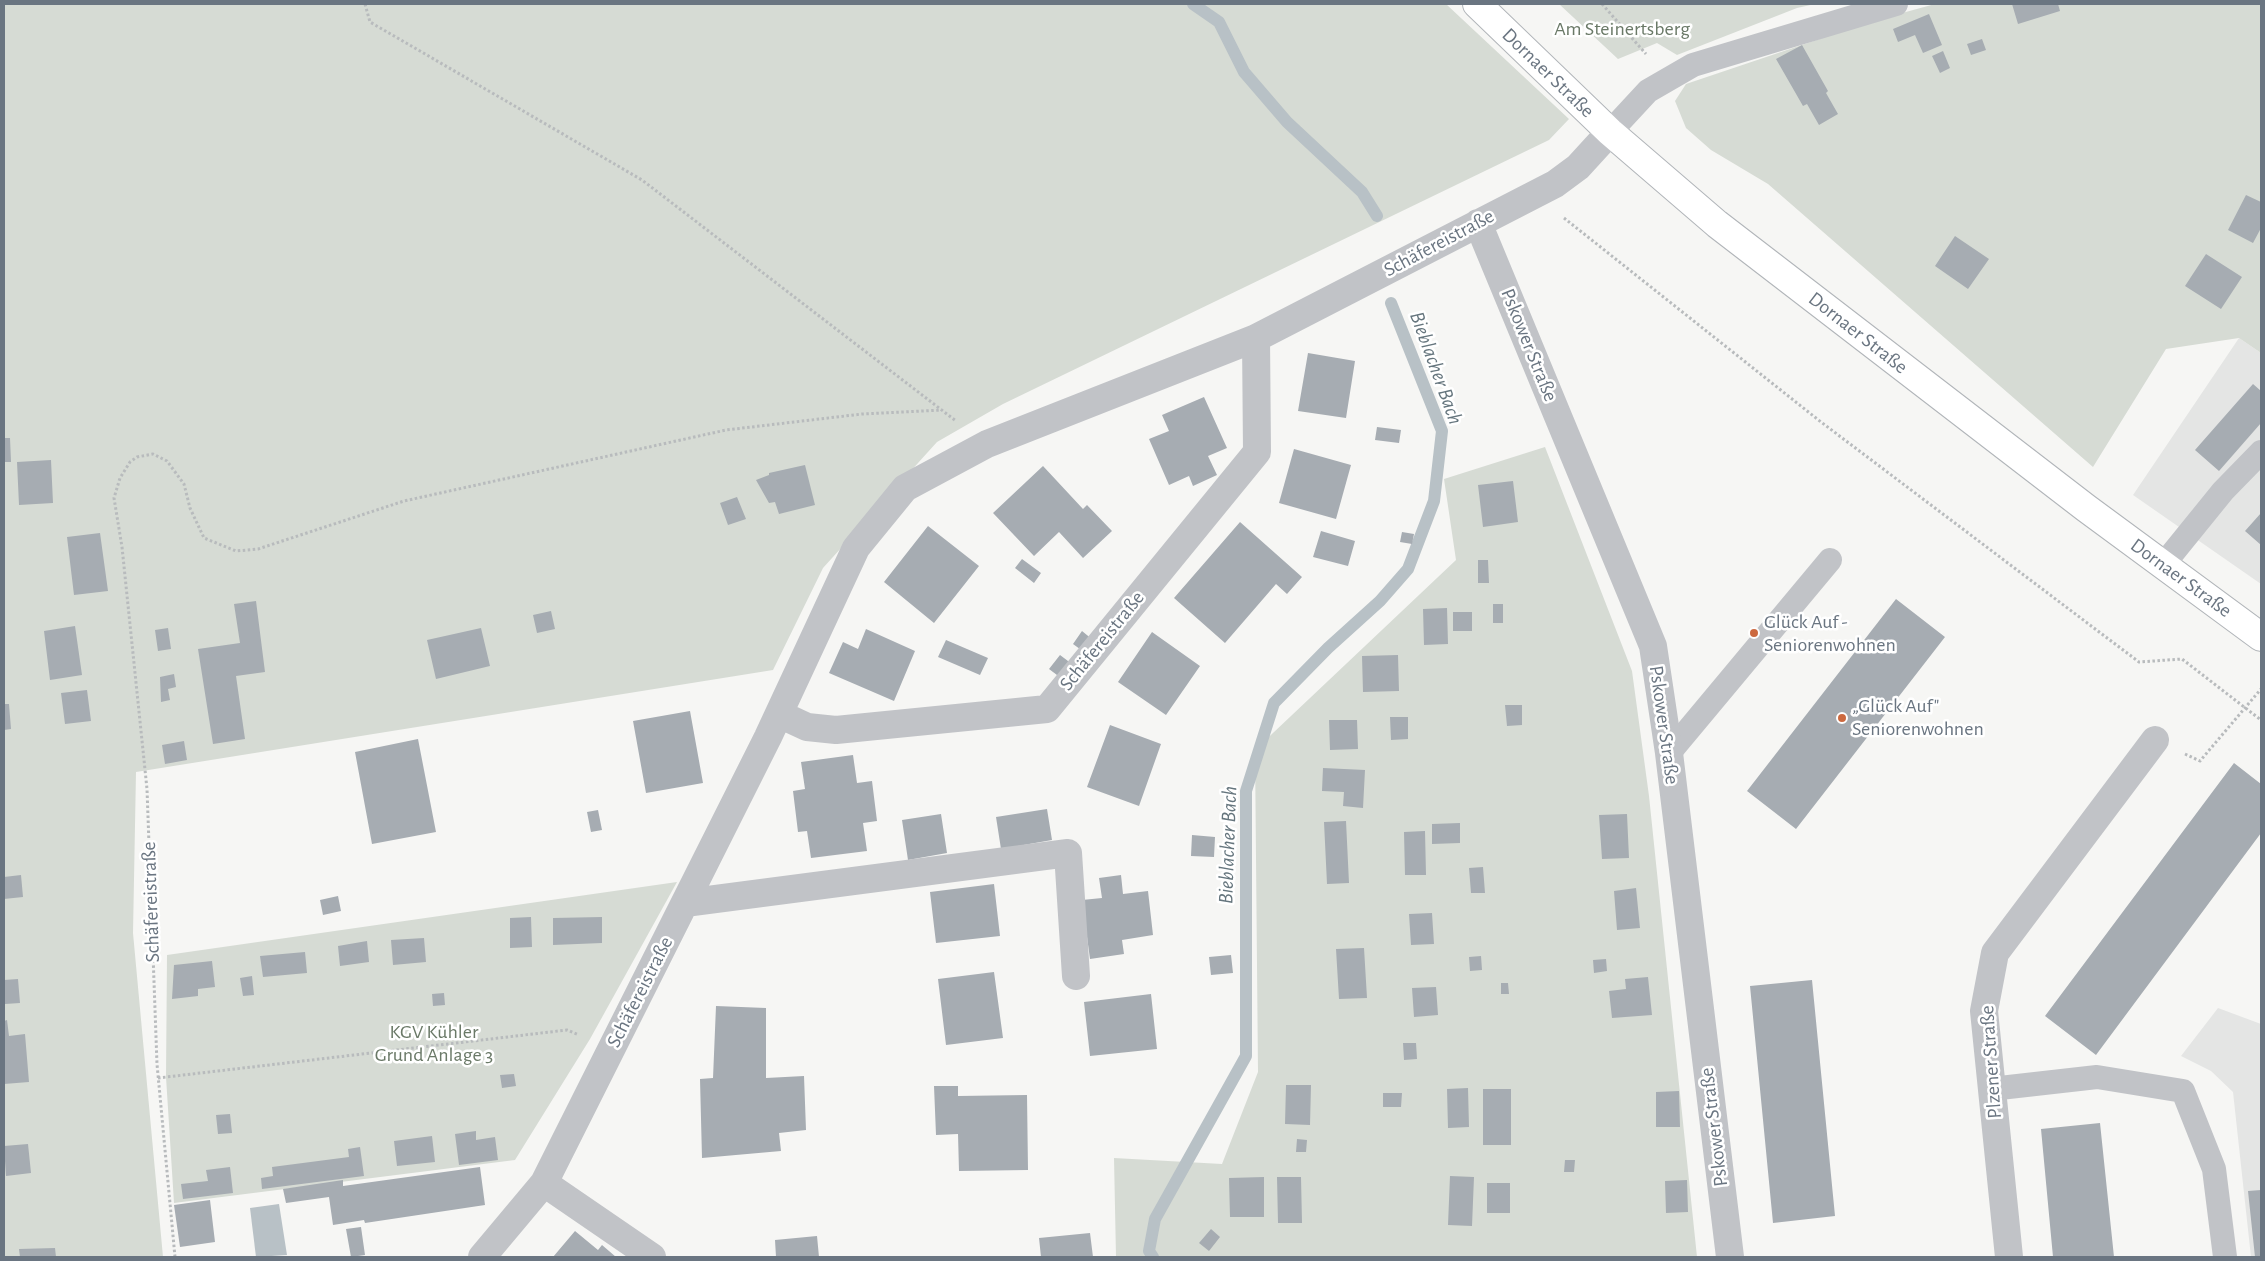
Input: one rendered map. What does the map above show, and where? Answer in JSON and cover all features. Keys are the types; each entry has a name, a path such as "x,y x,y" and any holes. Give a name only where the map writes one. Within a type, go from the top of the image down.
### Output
{"main road":[{"name":"Dornaer Straße","path":"1476,4 1610,132 1717,224 2086,508 2261,637"}],"street":[{"name":"Schäfereistraße","path":"482,1257 544,1183 779,714 856,548 905,488 987,444 1256,338 1555,184 1578,167 1610,132"},
{"name":"Pskower Straße","path":"1478,223 1653,646 1669,753 1730,1257"},
{"name":"Schäfereistraße","path":"779,714 807,726 836,730 1047,709 1257,452 1256,338"},
{"name":"Plzener Straße","path":"2009,1257 1984,1011 1994,953 2155,740"},
{"path":"685,903 1068,853 1076,976"},
{"path":"544,1183 652,1257"}],"lane":[{"path":"1610,132 1648,91 1692,66 1896,4"},
{"path":"2163,565 2223,491 2261,452"},
{"path":"1669,753 1830,560"},
{"path":"1991,1089 2097,1078 2183,1091 2214,1169 2225,1257"}],"path":[{"path":"365,4 370,22 642,180 987,444"},
{"path":"1602,4 1642,48 1665,81"},
{"path":"1534,194 1820,422 2139,662 2182,659 2261,720"},
{"name":"Schäfereistraße","path":"175,1257 158,1078 147,788 122,547 114,498 120,478 130,462 137,457 153,454 167,461 184,484 190,508 204,538 236,551 258,549 404,502 726,430 862,414 942,410"},
{"path":"2155,740 2200,761 2261,689"},
{"path":"158,1078 567,1030 590,1039 610,1051"}],"shaded area":[{"path":"2239,338 2261,353 2261,584 2133,495"},
{"path":"2218,1008 2261,1024 2261,1257 2251,1257 2233,1092 2211,1071 2181,1056"},
{"path":"279,1204 287,1255 256,1257 250,1208"}],"green space":[{"path":"4,4 1446,4 1569,119 1549,140 1003,404 937,442 823,568 773,670 136,772 133,933 163,1257 4,1257"},
{"name":"Am Steinertsberg","path":"1559,4 1815,4 1797,8 1677,55 1657,43 1618,59"},
{"path":"1935,4 2261,4 2261,353 2239,338 2166,349 2093,467 1768,184 1711,150 1686,128 1675,101 1686,84 1873,21"},
{"path":"1545,447 1632,671 1649,796 1697,1257 1116,1257 1114,1158 1222,1164 1258,1072 1255,750 1456,560 1444,479"},
{"name":"KGV Kühler Grund Anlage 3","path":"677,882 590,1039 515,1160 174,1203 166,1077 167,955"}],"building":[{"path":"2012,4 2058,4 2060,11 2018,24"},
{"path":"1929,14 1942,45 1923,53 1915,35 1898,42 1893,29"},
{"path":"1982,39 1986,50 1971,55 1967,44"},
{"path":"1802,45 1828,91 1826,93 1838,114 1819,125 1807,104 1803,106 1776,59"},
{"path":"1943,51 1950,68 1940,73 1932,56"},
{"path":"2246,195 2261,202 2261,228 2253,243 2228,230"},
{"path":"1955,236 1989,259 1968,289 1935,266"},
{"path":"2206,254 2242,277 2221,309 2185,286"},
{"path":"1308,353 1355,361 1346,418 1298,411"},
{"path":"2253,384 2261,391 2261,423 2219,471 2195,450"},
{"path":"1204,397 1227,448 1208,456 1217,475 1193,486 1189,476 1169,485 1149,439 1169,431 1162,415"},
{"path":"1377,427 1401,430 1399,443 1375,440"},
{"path":"4,438 10,438 11,462 4,462"},
{"path":"1294,449 1351,465 1336,519 1279,503"},
{"path":"51,460 53,503 19,505 17,462"},
{"path":"805,465 815,505 779,514 775,502 769,503 756,480 769,475 769,473"},
{"path":"1043,466 1083,509 1087,505 1112,531 1083,558 1059,532 1034,556 993,513"},
{"path":"1513,481 1518,522 1483,527 1478,485"},
{"path":"737,497 746,519 728,525 720,503"},
{"path":"2261,513 2261,545 2245,531"},
{"path":"1240,522 1302,577 1287,594 1276,584 1225,643 1174,598"},
{"path":"928,526 979,566 934,623 884,582"},
{"path":"1321,531 1355,541 1348,566 1313,557"},
{"path":"1402,532 1414,534 1412,544 1400,542"},
{"path":"100,533 108,591 74,595 67,537"},
{"path":"1022,559 1041,573 1034,583 1015,568"},
{"path":"1478,560 1488,560 1489,583 1478,583"},
{"name":"„Glück Auf\" Seniorenwohnen","path":"1896,599 1945,637 1796,829 1747,791"},
{"path":"256,601 265,672 236,676 245,739 213,744 198,649 240,643 234,604"},
{"path":"1493,604 1503,604 1503,623 1493,623"},
{"path":"1447,608 1448,644 1424,645 1423,609"},
{"path":"551,611 555,629 537,633 533,615"},
{"path":"1453,612 1472,612 1472,631 1453,631"},
{"path":"75,626 82,675 50,680 44,631"},
{"path":"168,628 171,649 158,651 155,630"},
{"path":"481,628 490,666 436,679 427,640"},
{"path":"866,629 915,651 894,701 829,673 843,642 858,649"},
{"path":"1082,631 1093,640 1084,652 1073,644"},
{"path":"1152,632 1200,666 1166,715 1118,682"},
{"path":"946,640 988,658 980,675 938,657"},
{"path":"1060,655 1072,664 1061,678 1049,669"},
{"path":"1398,655 1399,691 1363,692 1362,656"},
{"path":"174,674 176,687 168,689 170,700 161,702 160,677"},
{"path":"87,690 91,721 65,724 61,693"},
{"path":"4,704 9,704 11,729 4,730"},
{"path":"1505,705 1522,705 1522,725 1507,726"},
{"path":"690,711 703,783 646,793 633,721"},
{"path":"1390,717 1408,717 1408,739 1391,740"},
{"path":"1329,720 1357,720 1358,749 1330,750"},
{"path":"1110,725 1161,744 1139,806 1087,787"},
{"path":"418,739 436,832 372,844 355,752"},
{"path":"184,741 187,760 165,764 162,745"},
{"path":"853,755 857,783 872,781 877,821 863,823 867,851 811,858 807,831 798,832 793,791 805,789 801,762"},
{"path":"2234,763 2261,784 2261,833 2096,1055 2045,1016"},
{"path":"1323,768 1365,770 1363,808 1343,806 1344,792 1322,791"},
{"path":"1047,809 1052,840 1001,849 996,817"},
{"path":"598,810 602,830 591,832 587,812"},
{"path":"941,814 947,853 908,860 902,820"},
{"path":"1627,814 1629,858 1602,859 1599,815"},
{"path":"1346,821 1349,883 1327,884 1324,822"},
{"path":"1460,823 1460,843 1432,844 1432,824"},
{"path":"1425,831 1426,875 1405,875 1404,832"},
{"path":"1192,835 1215,837 1214,857 1191,856"},
{"path":"1483,867 1485,893 1471,893 1469,868"},
{"path":"21,875 23,897 4,899 4,877"},
{"path":"1121,875 1123,894 1148,891 1153,935 1122,940 1124,954 1090,959 1082,900 1102,898 1099,878"},
{"path":"994,884 1000,936 936,943 930,892"},
{"path":"1636,888 1640,928 1617,930 1614,891"},
{"path":"338,896 341,911 323,915 320,900"},
{"path":"1432,913 1434,944 1411,945 1409,914"},
{"path":"531,917 532,947 510,948 510,918"},
{"path":"602,917 602,943 553,945 553,918"},
{"path":"424,938 426,962 393,965 391,940"},
{"path":"367,941 369,962 340,966 338,946"},
{"path":"1364,948 1367,998 1339,999 1336,949"},
{"path":"305,952 307,973 263,977 260,956"},
{"path":"1231,955 1233,973 1211,975 1209,957"},
{"path":"1481,956 1482,970 1470,971 1469,957"},
{"path":"1606,959 1607,971 1594,973 1593,960"},
{"path":"212,961 215,987 198,989 198,996 172,999 174,965"},
{"path":"994,972 1003,1038 946,1045 938,979"},
{"path":"252,976 254,995 243,996 240,978"},
{"path":"1648,977 1652,1015 1612,1018 1609,991 1626,989 1625,979"},
{"path":"18,979 20,1003 5,1004 4,980"},
{"path":"1812,980 1835,1216 1773,1223 1750,986"},
{"path":"1501,983 1508,983 1509,994 1501,994"},
{"path":"1436,987 1438,1015 1414,1017 1412,988"},
{"path":"444,993 445,1005 433,1006 432,994"},
{"path":"1151,994 1157,1049 1090,1056 1084,1002"},
{"path":"716,1006 766,1008 766,1078 804,1076 806,1130 779,1133 781,1151 702,1158 700,1079 713,1078"},
{"path":"7,1020 9,1036 25,1034 29,1082 4,1084 4,1021"},
{"path":"1403,1043 1416,1043 1417,1059 1404,1060"},
{"path":"514,1074 516,1086 502,1088 500,1075"},
{"path":"1286,1085 1311,1085 1310,1125 1285,1124"},
{"path":"934,1086 958,1086 958,1096 1027,1095 1028,1170 959,1171 958,1134 936,1135"},
{"path":"1468,1088 1469,1127 1448,1128 1447,1089"},
{"path":"1483,1089 1511,1089 1511,1145 1483,1145"},
{"path":"1679,1091 1680,1127 1656,1127 1656,1092"},
{"path":"1383,1093 1402,1093 1401,1107 1383,1107"},
{"path":"230,1114 232,1133 218,1134 216,1115"},
{"path":"2100,1123 2114,1257 2053,1257 2041,1129"},
{"path":"476,1131 476,1140 495,1137 498,1160 459,1165 455,1134"},
{"path":"432,1136 435,1162 397,1166 394,1141"},
{"path":"1297,1139 1307,1140 1306,1152 1296,1152"},
{"path":"28,1144 31,1173 6,1176 4,1146"},
{"path":"360,1147 364,1176 262,1189 261,1178 273,1176 272,1167 349,1157 348,1149"},
{"path":"1565,1160 1575,1160 1574,1172 1564,1172"},
{"path":"230,1167 233,1193 183,1199 181,1184 208,1181 206,1170"},
{"path":"480,1167 485,1205 365,1223 364,1220 333,1225 329,1197 286,1203 283,1189 343,1180 343,1186"},
{"path":"1450,1176 1474,1177 1472,1226 1448,1225"},
{"path":"1264,1177 1264,1217 1230,1217 1229,1178"},
{"path":"1277,1177 1301,1177 1302,1223 1278,1223"},
{"path":"1687,1180 1688,1212 1666,1213 1665,1181"},
{"path":"1487,1183 1510,1183 1510,1213 1487,1213"},
{"path":"2261,1190 2261,1257 2255,1257 2248,1191"},
{"path":"210,1200 215,1242 180,1247 174,1205"},
{"path":"361,1227 365,1255 351,1257 346,1229"},
{"path":"1211,1229 1220,1237 1209,1251 1199,1243"},
{"path":"575,1231 598,1250 602,1245 616,1257 553,1257"},
{"path":"1090,1233 1093,1257 1041,1257 1039,1238"},
{"path":"817,1236 819,1257 776,1257 775,1240"},
{"path":"55,1248 56,1257 20,1257 19,1249"}],"waterway":[{"name":"Bieblacher Bach","path":"1193,4 1219,22 1244,72 1287,122 1362,192 1377,216"},
{"name":"Bieblacher Bach","path":"1153,1257 1149,1251 1155,1219 1246,1056 1246,791 1274,703 1328,648 1380,601 1408,569 1434,501 1442,431 1391,303"}],"place":[{"name":"Glück Auf - Seniorenwohnen","path":"1754,633"},
{"name":"„Glück Auf\" Seniorenwohnen","path":"1842,718"}]}
